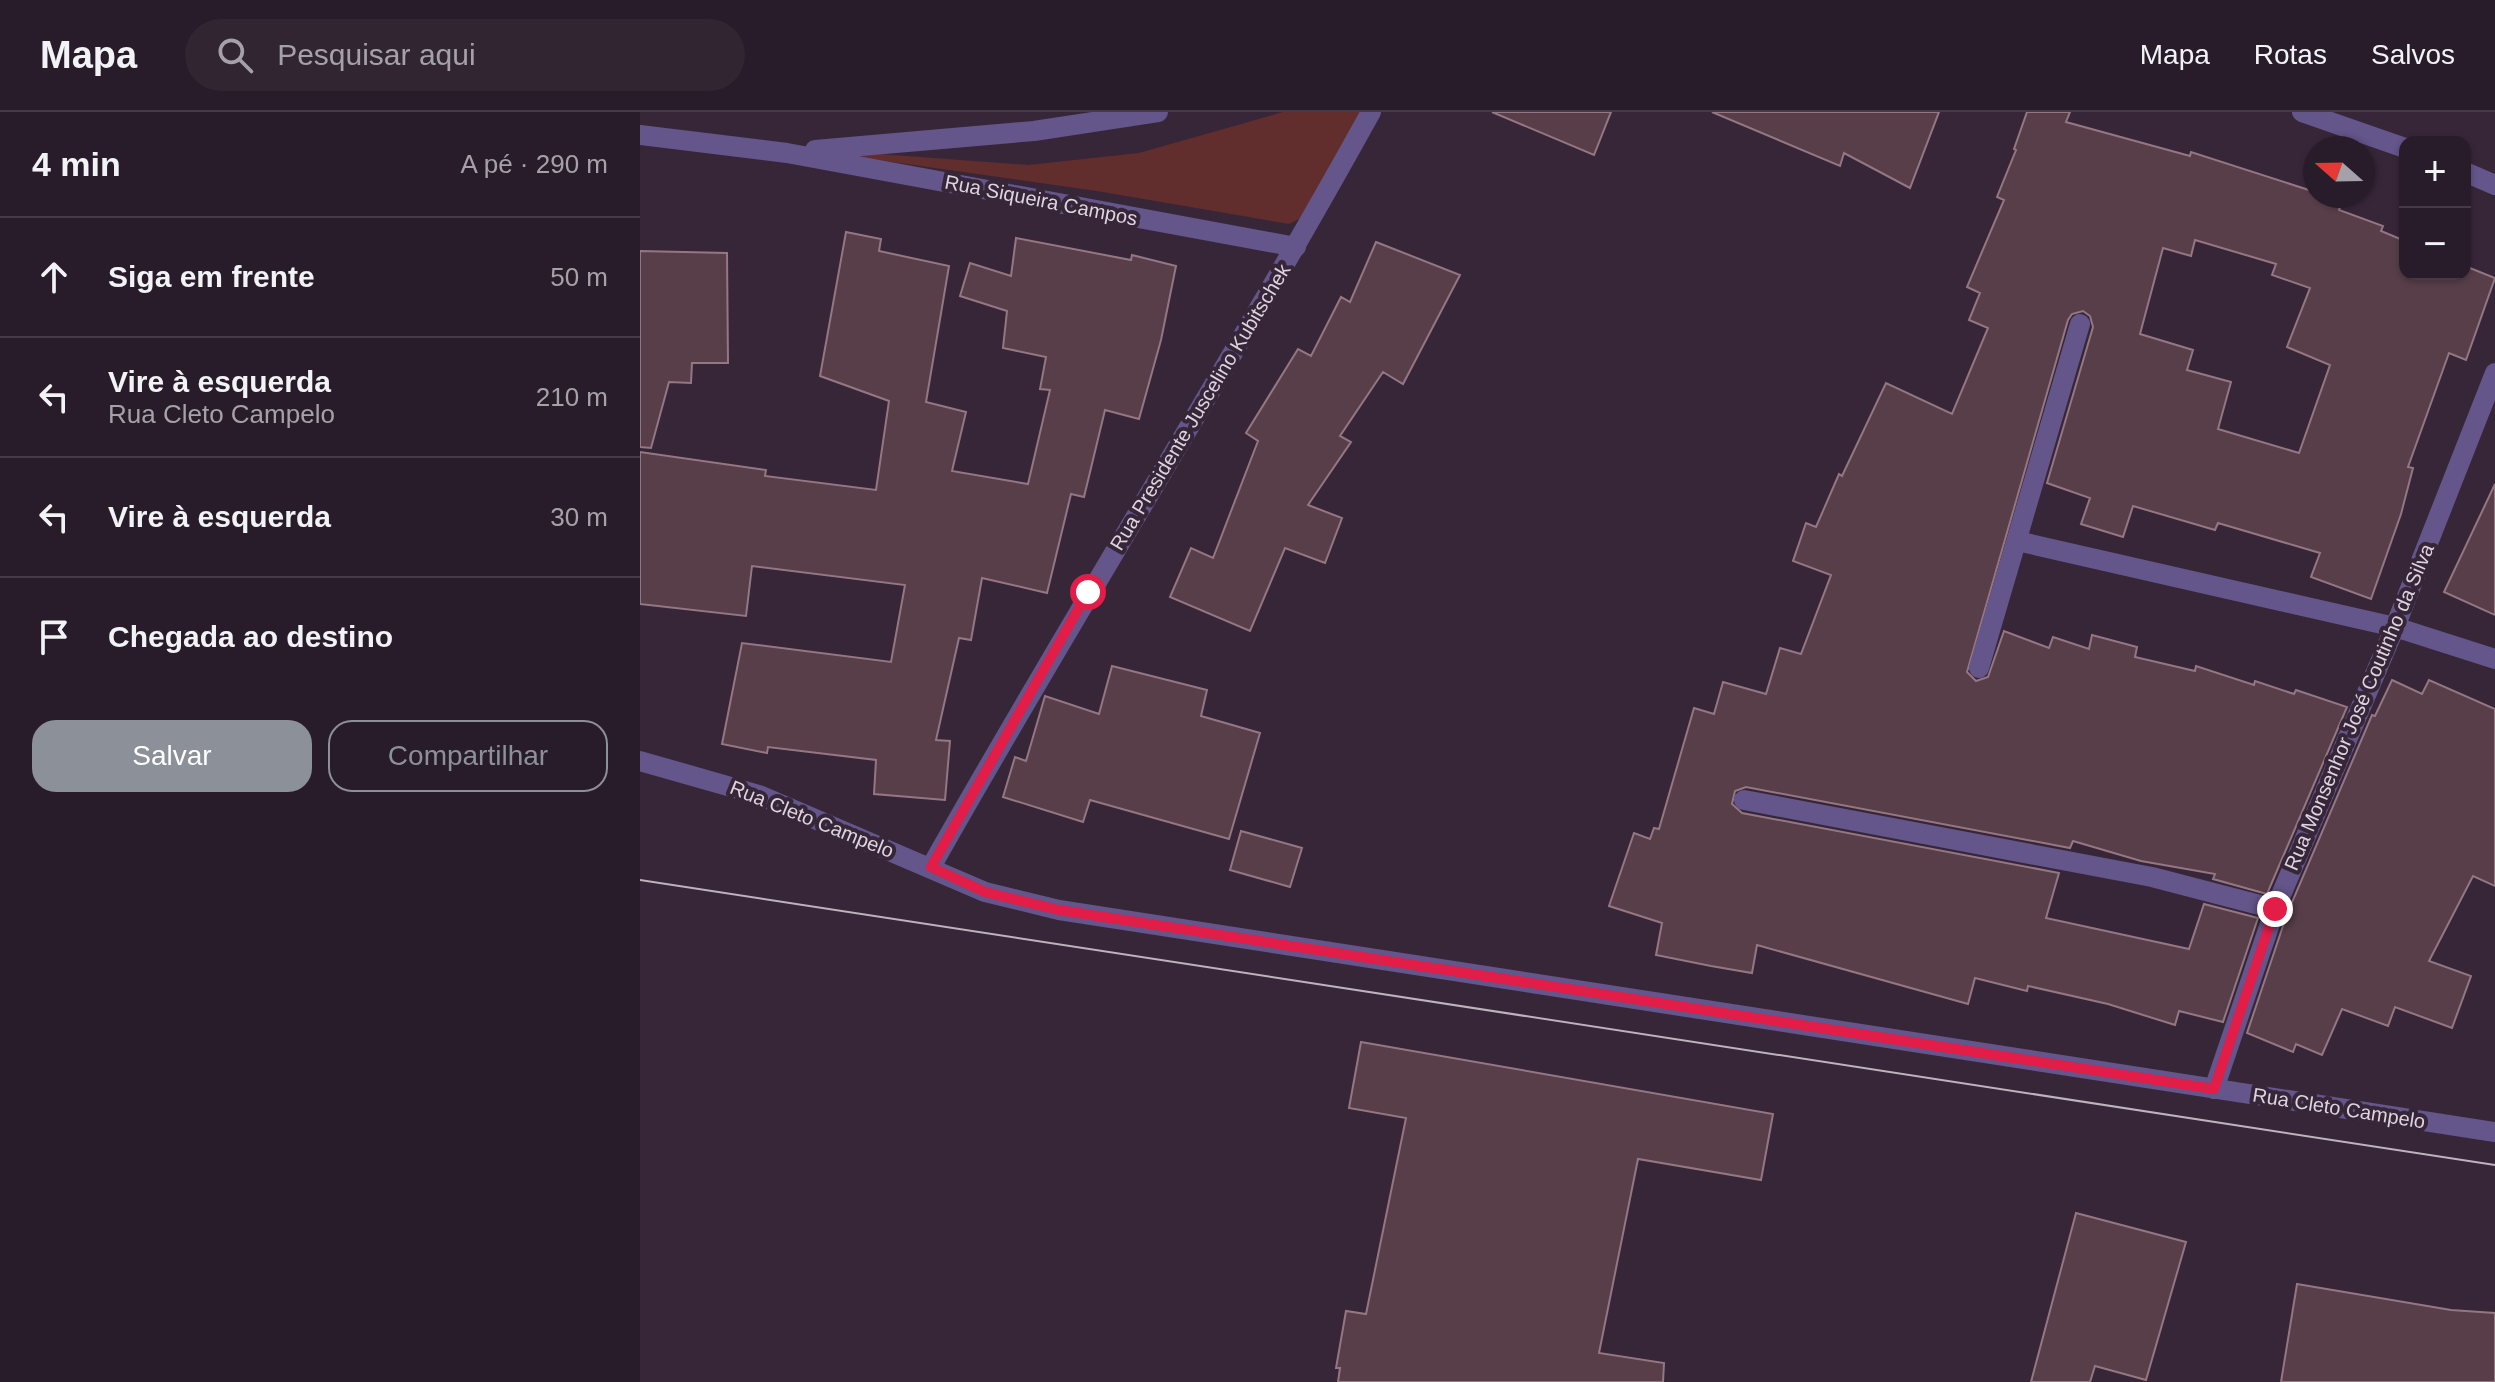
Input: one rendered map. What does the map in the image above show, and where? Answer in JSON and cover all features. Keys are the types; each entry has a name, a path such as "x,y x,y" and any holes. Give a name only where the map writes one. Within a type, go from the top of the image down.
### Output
{"street":[{"name":"Rua Siqueira Campos","path":"787,153 1034,131 1158,112"},
{"name":"Rua Presidente Juscelino Kubitschek","path":"931,867 1088,592 1296,247 1371,112"},
{"path":"2302,112 2399,146"},
{"name":"Rua Siqueira Campos","path":"640,135 787,153 1296,247"},
{"path":"2471,175 2495,185"},
{"path":"1979,668 2080,324"},
{"name":"Rua Monsenhor José Coutinho da Silva","path":"2214,1089 2275,909 2395,627 2495,373"},
{"path":"2017,541 2395,627 2495,659"},
{"name":"Rua Cleto Campelo","path":"640,761 759,795 985,892 1059,910 2495,1132"},
{"path":"1744,800 2152,877 2275,909"}],"shaded area":[{"path":"1283,112 1364,112 1303,217 1289,224 1097,191 857,157 866,153 1028,165 1139,153"}],"building":[{"path":"1492,112 1611,112 1594,155"},
{"path":"1712,112 1939,112 1910,188 1844,153 1840,166"},
{"path":"2027,112 2070,112 2066,122 2190,156 2191,152 2303,188 2303,208 2340,208 2383,226 2381,231 2399,238 2399,280 2471,280 2471,268 2495,278 2466,360 2449,353 2408,467 2413,468 2401,514 2371,599 2311,577 2320,553 2218,523 2215,530 2133,506 2123,537 2081,524 2090,498 2047,483 2093,327 2090,316 2083,311 2072,314 2068,320 1967,672 1976,681 1988,677 2004,631 2049,648 2053,637 2089,649 2092,635 2137,647 2135,657 2195,671 2196,666 2254,685 2255,681 2294,694 2296,690 2347,707 2267,894 2213,879 2215,874 2141,861 2073,841 2070,848 1746,787 1735,791 1732,804 1742,813 2059,873 2046,918 2189,949 2204,904 2258,918 2223,1022 2179,1011 2175,1025 2108,1004 2028,986 2027,991 1975,978 1968,1004 1757,945 1752,973 1711,966 1656,955 1662,923 1609,906 1634,833 1650,839 1654,828 1659,829 1694,708 1714,714 1723,682 1766,694 1780,648 1801,654 1831,575 1793,561 1806,523 1816,527 1839,474 1842,476 1886,383 1952,414 1988,328 1969,320 1980,293 1967,287 2004,200 1997,197","holes":["2195,240 2276,264 2272,275 2310,288 2287,347 2330,365 2299,453 2218,429 2231,382 2187,370 2193,350 2140,334 2163,248 2191,256"]},
{"path":"846,232 881,239 879,251 949,266 926,402 966,412 952,471 1028,484 1050,390 1040,389 1046,357 1003,348 1007,311 960,296 970,263 1011,276 1016,238 1131,260 1132,255 1176,266 1161,340 1139,419 1105,410 1084,497 1071,494 1047,593 982,578 971,640 959,638 936,740 950,741 945,800 874,794 876,760 768,747 767,753 722,744 742,643 891,662 905,585 752,566 746,616 640,604 640,452 766,470 765,476 876,490 889,401 820,376"},
{"path":"1376,242 1460,275 1403,384 1383,372 1340,436 1351,442 1308,505 1342,518 1325,563 1285,548 1250,631 1170,597 1191,548 1213,558 1258,441 1246,433 1298,349 1311,356 1341,297 1350,302"},
{"path":"640,251 727,253 728,363 692,363 691,383 669,382 651,448 640,447"},
{"path":"2495,484 2495,615 2444,592"},
{"path":"1112,666 1207,690 1201,716 1260,733 1229,839 1090,800 1083,822 1003,797 1015,757 1026,761 1045,696 1099,714"},
{"path":"2392,680 2422,694 2429,680 2495,709 2495,886 2473,876 2429,961 2471,976 2452,1028 2395,1007 2388,1026 2342,1009 2322,1055 2296,1044 2293,1052 2247,1033 2287,914 2372,715 2375,716"},
{"path":"1241,831 1302,848 1290,887 1230,870"},
{"path":"1361,1042 1773,1114 1761,1180 1638,1159 1599,1353 1664,1363 1663,1382 1338,1382 1340,1368 1336,1368 1346,1311 1366,1314 1406,1118 1349,1108"},
{"path":"2076,1213 2186,1242 2146,1380 2095,1366 2090,1382 2031,1382"},
{"path":"2297,1284 2451,1310 2495,1313 2495,1382 2281,1382"}],"tram line":[{"path":"640,880 2495,1165"}],"route":[{"path":"1088,592 931,867 985,892 1059,910 2214,1089 2275,909"}]}
